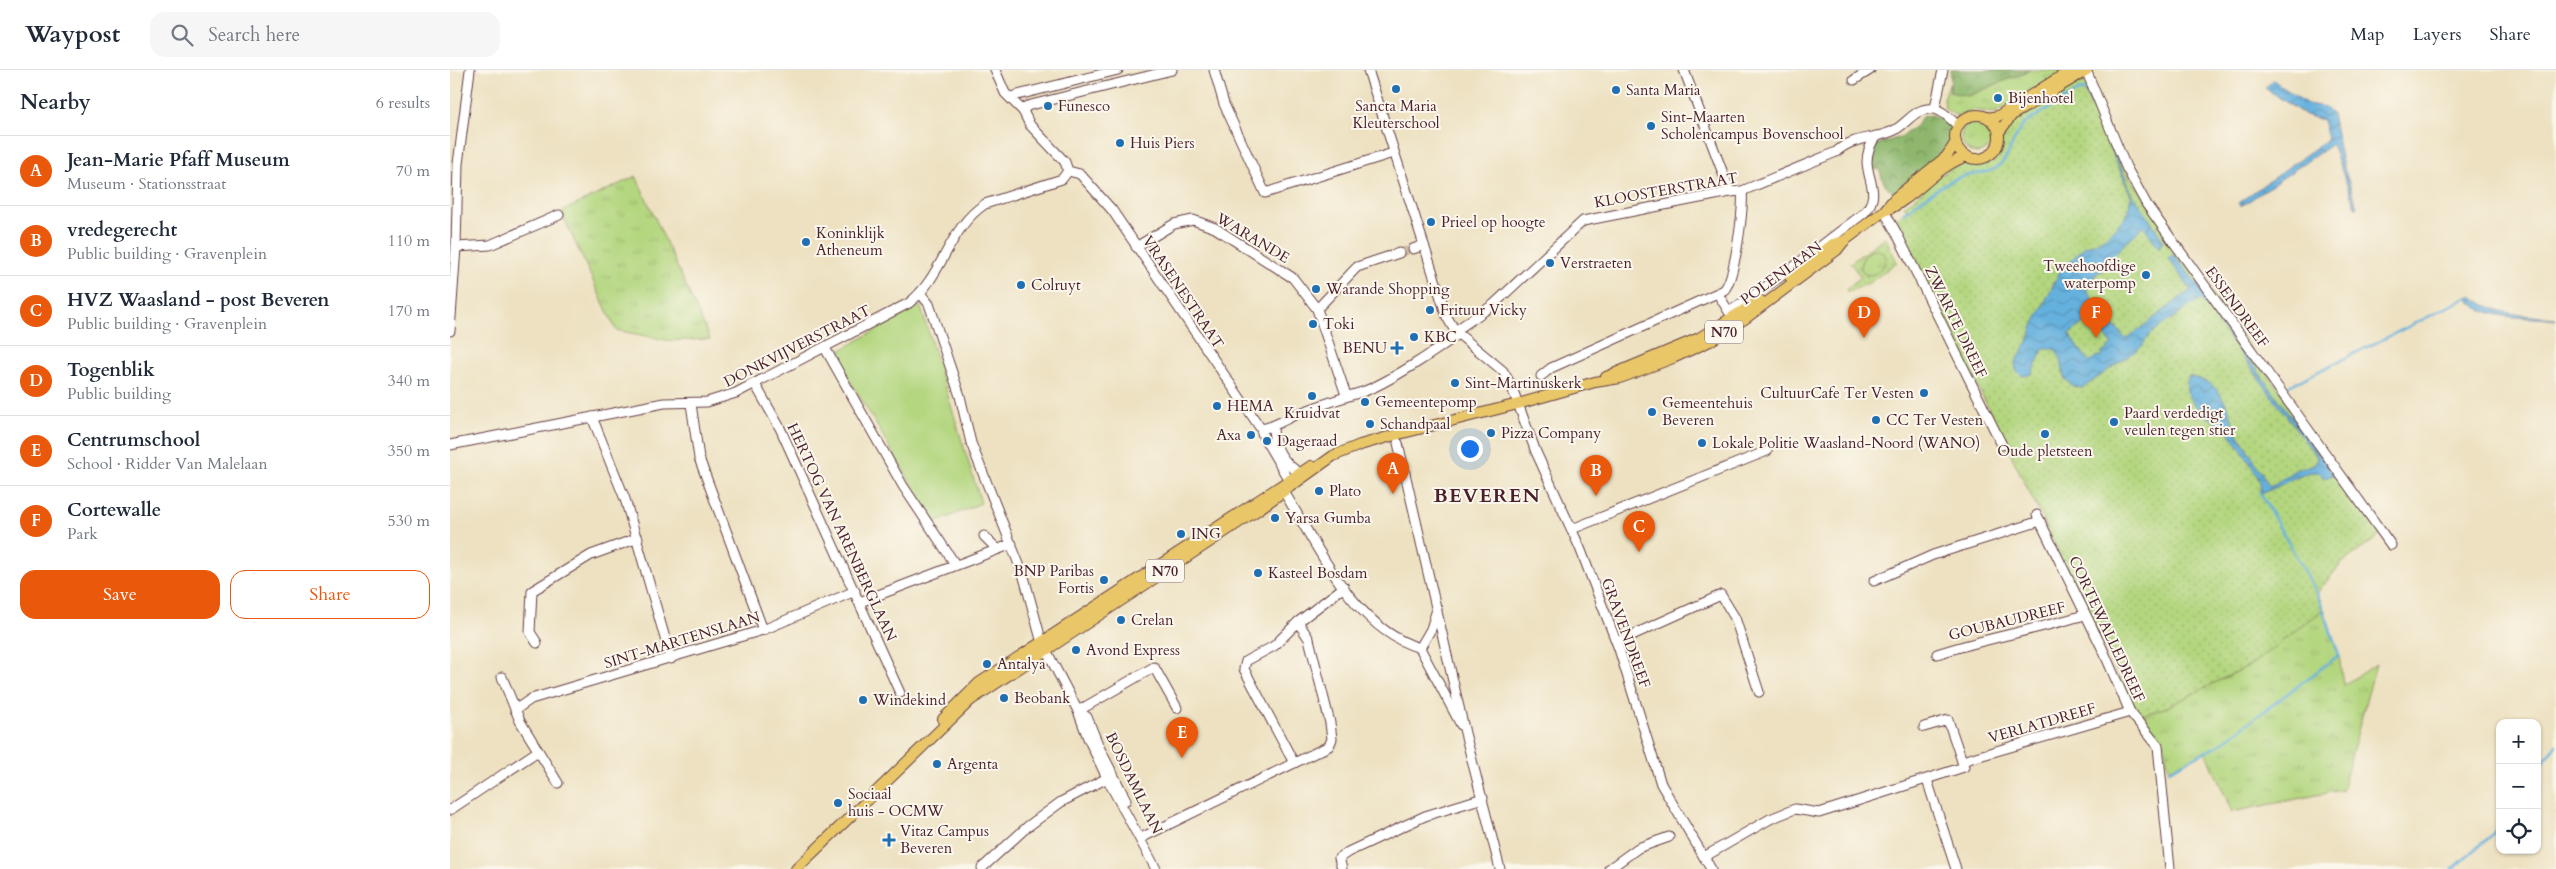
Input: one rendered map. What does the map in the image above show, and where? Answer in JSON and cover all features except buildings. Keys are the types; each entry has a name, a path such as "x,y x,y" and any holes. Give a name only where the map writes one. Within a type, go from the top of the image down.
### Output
{"main road":[{"path":"1968,156 1960,150 1956,142 1958,126 1972,115 1988,118 1998,116 2071,70"},
{"name":"N70","path":"1884,211 1900,204 1951,164 1968,156 1980,158 1991,154 1998,144 1999,132 2012,115 2086,70"},
{"path":"1988,118 1995,124 1999,132"},
{"name":"POLENLAAN","path":"1518,404 1595,382 1699,338 1762,298 1832,244 1844,241 1884,211 1895,198 1946,157 1956,142"},
{"name":"N70","path":"1286,488 1299,472 1349,449 1518,404"},
{"name":"N70","path":"796,869 971,700 1044,647 1326,460"}],"street":[{"path":"450,331 456,247 458,164 470,70"},
{"path":"995,70 1005,94 1023,111 1027,121 1065,162 1068,171"},
{"path":"1010,97 1118,70"},
{"path":"1023,111 1027,106 1172,70"},
{"path":"1214,70 1224,104 1265,193 1393,153"},
{"path":"1368,70 1445,312 1457,332"},
{"path":"1684,70 1730,192"},
{"path":"1854,80 1870,70"},
{"path":"1943,70 1934,108 1958,126"},
{"name":"ESSENDREEF","path":"2086,70 2126,167 2147,205 2391,545"},
{"path":"1038,90 1037,97 1043,102"},
{"name":"KLOOSTERSTRAAT","path":"1274,427 1292,416 1346,395 1362,392 1385,381 1493,305 1583,221 1742,191 1836,152 1846,143 1895,130 1919,111 1934,108"},
{"name":"POLENLAAN","path":"1718,294 1729,312 1787,272 1864,213 1872,201 1872,180 1867,160 1876,136"},
{"name":"DONKVIJVERSTRAAT","path":"450,445 664,403 691,404 721,399 896,312 920,293 956,232 974,211 984,204 1056,182 1066,176 1068,171"},
{"name":"VRASENESTRAAT","path":"1068,171 1080,174 1112,210 1261,429 1263,436 1287,477"},
{"path":"1541,376 1551,368 1718,294 1728,286 1733,273 1743,204 1742,191"},
{"name":"ZWARTE DREEF","path":"1884,211 2002,445"},
{"path":"456,247 490,245 559,215"},
{"name":"WARANDE","path":"1136,247 1174,224 1193,220 1215,228 1293,278 1317,310 1346,395"},
{"path":"1413,249 1424,245"},
{"path":"1317,310 1357,267 1399,253"},
{"name":"BOSDAMLAAN","path":"920,293 929,304 960,396 974,450 1012,544 1044,647 1078,711 1080,719 1162,869"},
{"name":"GRAVENDREEF","path":"1457,332 1503,371 1540,461 1572,529 1617,642 1661,784 1711,869"},
{"path":"825,348 903,486 954,564"},
{"name":"HERTOG VAN ARENBERGLAAN","path":"754,384 780,428 900,693"},
{"path":"691,404 699,458 763,630"},
{"path":"592,417 625,499 638,538 671,658"},
{"path":"1261,429 1274,427 1276,444 1286,464 1299,472"},
{"path":"1398,443 1437,609 1462,696 1465,733 1500,869"},
{"path":"1572,529 1767,451"},
{"path":"1286,488 1317,547 1344,587 1381,630 1406,644 1420,648 1465,733"},
{"name":"CORTEWALLEDREEF","path":"1874,581 1933,555 2039,518 2103,650 2130,712 2153,737 2161,754 2170,869"},
{"path":"984,536 997,549"},
{"path":"537,643 530,632 532,591 591,555 638,538"},
{"path":"860,602 933,575 954,564 1012,544"},
{"path":"1294,763 1244,668 1246,662 1274,646 1298,622 1344,587"},
{"name":"SINT-MARTENSLAAN","path":"516,710 531,699 763,630 855,591"},
{"path":"1617,642 1721,595 1735,618 1759,692"},
{"path":"1420,648 1431,629 1437,609"},
{"name":"GOUBAUDREEF","path":"1937,654 1992,637 2050,625 2084,614"},
{"path":"1145,836 1329,746 1332,739 1330,723 1309,639 1298,622"},
{"path":"1078,711 1154,668 1177,708"},
{"path":"502,676 516,710 538,751 558,782"},
{"path":"1448,700 1462,696"},
{"name":"VERLATDREEF","path":"1927,780 1964,767 1962,761 2130,712"},
{"path":"1924,727 1948,720 1962,761"},
{"path":"450,810 538,751"},
{"path":"982,868 1027,826 1061,802 1111,776"},
{"name":"BOSDAMLAAN","path":"1111,776 1156,869"},
{"path":"1704,857 1770,819 1794,809 1819,813 1927,780 1956,869"},
{"path":"1342,869 1339,858 1348,852 1425,816 1483,798"},
{"path":"1609,869 1638,848 1669,836"}],"green space":[{"path":"1951,70 2030,70 1968,96 1950,92"},
{"path":"2030,70 2067,70 1995,113 1975,110 1957,116 1945,109 1944,98 1949,84 1950,92 1968,96"},
{"path":"2074,80 2089,84 2124,168 2381,535 2342,563 2317,593 2324,609 2252,664 2167,707 2142,715 2134,707 1896,219 1907,210 1904,206 1948,170 1964,162 1986,161 1993,157 2001,145 2008,123"},
{"path":"1931,115 1945,120 1951,127 1952,148 1895,195 1884,183 1879,169 1875,170 1873,162 1875,145 1901,137 1916,126 1922,117"},
{"path":"1977,121 1989,125 1993,137 1989,149 1977,153 1965,149 1961,137 1965,125"},
{"path":"636,176 710,339 671,341 616,330 561,212"},
{"path":"1885,237 1897,262 1869,283 1848,292 1846,289 1861,277 1850,263","holes":["1875,249 1885,253 1885,264 1875,274 1866,275 1860,268 1863,259 1869,252"]},
{"path":"1872,249 1882,250 1887,258 1883,267 1877,273 1870,275 1862,272 1861,262 1864,256"},
{"path":"920,305 981,503 935,523 834,354"},
{"path":"2324,609 2339,655 2343,685 2376,664 2342,790 2232,812 2206,752 2169,770 2164,744 2142,715 2167,707 2252,664"}],"water":[{"path":"2273,80 2307,104 2325,107 2332,114 2342,162 2357,207 2355,207 2332,144 2246,203 2240,206 2238,203 2328,139 2323,120 2305,115 2265,88"},
{"path":"2084,89 2087,90 2132,193 2163,240 2159,248 2143,225 2118,250 2108,267 2097,273 2086,288 2097,307 2126,339 2191,290 2168,258 2174,255 2226,321 2244,352 2334,475 2323,478 2321,473 2306,473 2260,493 2258,478 2231,435 2192,402 2186,386 2189,376 2210,383 2219,392 2228,407 2237,432 2270,487 2295,470 2315,464 2317,457 2215,319 2202,298 2151,333 2141,347 2083,388 2074,387 2064,378 2061,358 2055,349 2043,349 2032,374 2022,376 2016,370 2015,363 2028,342 2033,326 2059,273 2085,246 2094,244 2107,236 2129,211 2130,199 2132,198","holes":["2092,317 2112,345 2101,354 2101,357 2097,356 2089,362 2069,334"]},
{"path":"2471,295 2480,302 2500,311 2556,318 2556,320 2497,315 2475,306 2466,298"}],"waterway":[{"path":"1903,213 1948,182 1966,175 1983,173 1999,166 2026,123 2071,96 2084,89 2085,91"},
{"path":"2201,298 2208,307"},
{"path":"2283,389 2466,298"},
{"path":"2169,770 2219,745 2339,655 2317,593 2260,493"},
{"path":"2541,766 2556,745"},
{"path":"2453,869 2491,836 2496,829"}],"tunnel":[{"path":"1399,253 1413,249"}],"place":[{"name":"Sancta Maria Kleuterschool","path":"1396,89"},
{"name":"Santa Maria","path":"1616,90"},
{"name":"Bijenhotel","path":"1998,98"},
{"name":"Funesco","path":"1048,106"},
{"name":"Sint-Maarten Scholencampus Bovenschool","path":"1651,126"},
{"name":"Huis Piers","path":"1120,143"},
{"name":"Prieel op hoogte","path":"1431,222"},
{"name":"Koninklijk Atheneum","path":"806,242"},
{"name":"Verstraeten","path":"1550,263"},
{"name":"Tweehoofdige waterpomp","path":"2146,275"},
{"name":"Colruyt","path":"1021,285"},
{"name":"Warande Shopping","path":"1316,289"},
{"name":"Frituur Vicky","path":"1430,310"},
{"name":"Toki","path":"1313,324"},
{"name":"KBC","path":"1414,337"},
{"name":"Togenblik","path":"1864,338"},
{"name":"Cortewalle","path":"2096,338"},
{"name":"BENU","path":"1397,348"},
{"name":"Sint-Martinuskerk","path":"1455,383"},
{"name":"CultuurCafe Ter Vesten","path":"1924,393"},
{"name":"Kruidvat","path":"1312,396"},
{"name":"Gemeentepomp","path":"1365,402"},
{"name":"HEMA","path":"1217,406"},
{"name":"Gemeentehuis Beveren","path":"1652,412"},
{"name":"CC Ter Vesten","path":"1876,420"},
{"name":"Paard verdedigt veulen tegen stier","path":"2114,422"},
{"name":"Schandpaal","path":"1370,424"},
{"name":"Pizza Company","path":"1491,433"},
{"name":"Oude pletsteen","path":"2045,434"},
{"name":"Axa","path":"1251,435"},
{"name":"Dageraad","path":"1267,441"},
{"name":"Lokale Politie Waasland-Noord (WANO)","path":"1702,443"},
{"name":"Plato","path":"1319,491"},
{"name":"Jean-Marie Pfaff Museum","path":"1393,494"},
{"name":"vredegerecht","path":"1596,496"},
{"name":"Yarsa Gumba","path":"1275,518"},
{"name":"ING","path":"1181,534"},
{"name":"HVZ Waasland - post Beveren","path":"1639,552"},
{"name":"Kasteel Bosdam","path":"1258,573"},
{"name":"BNP Paribas Fortis","path":"1104,580"},
{"name":"Crelan","path":"1121,620"},
{"name":"Avond Express","path":"1076,650"},
{"name":"Antalya","path":"987,664"},
{"name":"Beobank","path":"1004,698"},
{"name":"Windekind","path":"863,700"},
{"name":"Centrumschool","path":"1182,758"},
{"name":"Argenta","path":"937,764"},
{"name":"Sociaal huis - OCMW","path":"838,803"},
{"name":"Vitaz Campus Beveren","path":"889,840"}],"district":[{"name":"BEVEREN","path":"1487,495"}]}
